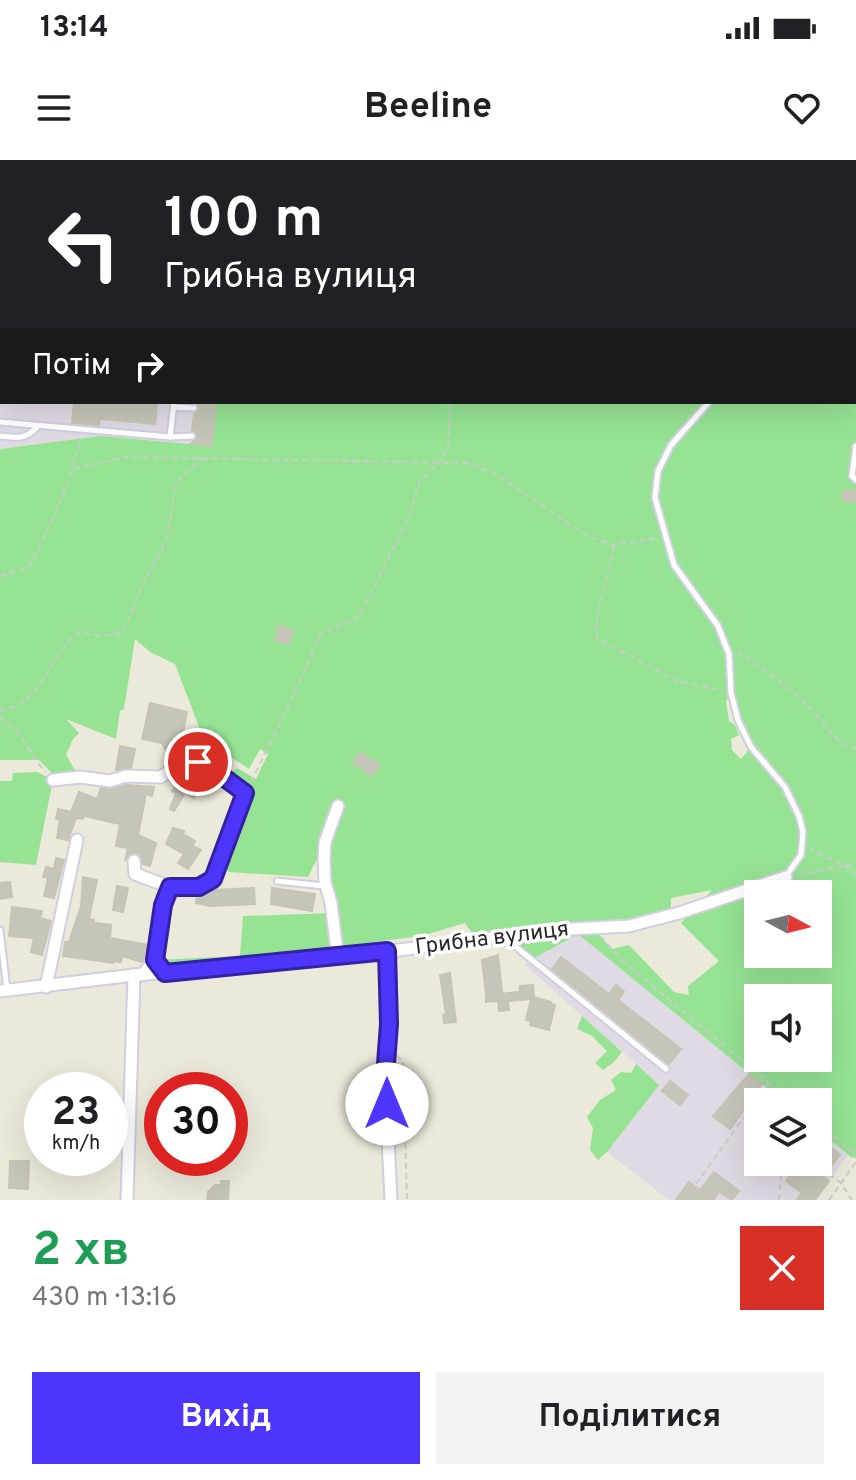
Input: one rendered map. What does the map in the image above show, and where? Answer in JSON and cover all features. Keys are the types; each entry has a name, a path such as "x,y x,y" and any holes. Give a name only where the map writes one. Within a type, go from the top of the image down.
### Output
{"street":[{"path":"53,780 80,777 110,781 129,775 160,777 185,764 198,762 245,793 213,879 199,887 170,887 135,874 134,861"},
{"path":"338,806 324,847 325,886 331,900 338,958"},
{"path":"46,987 77,840"},
{"name":"Грибна вулиця","path":"3,991 138,975 338,958 552,930 629,926 679,913 786,877"},
{"path":"127,1200 138,975 155,960 163,905 170,887"},
{"path":"387,951 388,1040 385,1077 391,1200"},
{"path":"155,960 165,973"}],"lane":[{"path":"170,437 174,404 194,408"},
{"path":"707,404 671,445 658,471 655,498 674,565 718,626 729,654 731,693 738,720 751,747 785,787 799,816 801,855 786,877"},
{"path":"0,422 170,437 192,436"},
{"path":"0,436 20,439 39,426"},
{"path":"856,446 852,476 856,480"},
{"path":"277,881 325,886"},
{"path":"0,930 3,991"},
{"path":"504,938 666,1069"}],"path":[{"path":"245,793 292,702 320,634 359,617 408,519 420,481 448,449 450,408 447,404"},
{"path":"0,576 29,567 63,501 65,483 74,469 82,429"},
{"path":"74,469 125,457 468,463 494,473 589,537 614,545 665,537"},
{"path":"0,711 18,707 40,686 64,644 77,633 103,636 121,633 168,533 173,489 183,472 206,457"},
{"path":"614,545 596,622 597,638 677,681 731,693"},
{"path":"726,646 779,680 813,710 835,738 856,749"},
{"path":"0,718 22,738 53,780"},
{"path":"802,840 820,855 847,866 856,874"},
{"path":"786,877 856,863"},
{"path":"592,928 625,963 775,1088"},
{"path":"388,1040 403,1063 407,1200"},
{"path":"696,1184 769,1083"},
{"path":"832,1135 856,1155"},
{"path":"829,1200 856,1162"},
{"path":"779,1200 781,1176"},
{"path":"832,1176 841,1183 852,1200"}],"shaded area":[{"path":"0,404 216,404 212,446 100,436 0,449"},
{"path":"578,934 767,1088 744,1088 744,1176 832,1176 832,1142 848,1155 815,1200 669,1200 607,1152 658,1084 524,964"}],"green space":[{"path":"216,404 856,404 856,1158 832,1141 832,1088 767,1088 747,1072 832,1072 832,984 744,984 744,1069 578,934 531,960 516,947 518,936 477,940 465,923 421,936 162,968 155,960 240,956 243,916 335,913 327,839 308,877 229,872 220,864 244,798 227,779 237,768 256,779 268,754 260,749 249,769 222,751 210,762 193,762 204,740 175,664 150,652 135,639 116,739 66,719 79,733 66,755 76,772 55,776 39,760 0,760 0,449 100,436 212,446","holes":["731,694 751,747 741,759 732,750 731,739 739,735 735,725 729,721 726,701","712,890 681,923 719,961 688,986 689,995 674,992 629,945 612,949 593,928 671,915 671,898"]},
{"path":"37,772 53,780 36,865 0,862 0,781 12,781 13,773"},
{"path":"582,1016 622,1052 603,1070 595,1063 607,1051 592,1036 577,1029"},
{"path":"636,1064 659,1085 598,1160 590,1150 593,1128 587,1117 600,1100 616,1090 611,1080 621,1072 631,1073"}],"building":[{"path":"74,404 157,405 155,424 100,419 99,425 72,423"},
{"path":"196,404 216,404 212,446 191,444 197,437 192,431 194,414 199,409"},
{"path":"843,490 856,491 856,502 842,500"},
{"path":"279,626 293,630 289,644 275,640"},
{"path":"150,703 187,712 183,733 186,735 170,758 162,743 142,739"},
{"path":"120,746 135,749 131,768 116,770"},
{"path":"360,752 380,765 372,776 353,763"},
{"path":"180,778 198,789 194,798 185,793 174,811 170,809 176,793 172,791"},
{"path":"127,785 154,787 152,796 146,794 138,835 156,843 150,866 143,864 137,853 130,854 125,861 128,848 116,846 120,824 84,816 83,819 76,818 68,840 57,838 58,809 71,812 79,792 97,799 101,788"},
{"path":"173,828 184,831 183,834 195,841 192,846 201,850 188,869 178,863 184,854 166,844"},
{"path":"56,858 64,860 54,898 44,896 48,878 43,877 46,867 54,869"},
{"path":"83,877 97,880 89,919 94,923 111,925 110,938 149,945 142,962 122,956 121,962 113,963 63,956 65,942 69,942 81,906"},
{"path":"10,882 12,897 0,899 0,883"},
{"path":"117,886 128,888 123,912 113,910"},
{"path":"254,888 255,904 210,906 196,903 197,896 209,895 211,890"},
{"path":"272,888 315,894 312,911 271,904"},
{"path":"12,907 42,911 40,918 51,921 42,955 31,952 34,938 9,936"},
{"path":"498,955 502,992 486,994 482,960"},
{"path":"561,957 609,994 616,985 624,992 618,1000 681,1049 669,1064 552,969"},
{"path":"450,973 456,1022 444,1023 443,1015 446,1014 440,975"},
{"path":"533,985 534,997 555,1005 549,1030 530,1025 531,1021 526,1020 531,999 508,1001 509,1010 499,1011 498,1001 486,1002 486,995 520,992 520,986"},
{"path":"749,1074 762,1084 759,1088 744,1088 744,1109 730,1129 713,1116"},
{"path":"670,1081 688,1095 680,1105 662,1091"},
{"path":"832,1148 840,1155 832,1165"},
{"path":"10,1161 24,1161 28,1189 9,1188"},
{"path":"714,1172 739,1191 732,1200 719,1192 713,1200 676,1200 689,1182 700,1190"},
{"path":"790,1176 823,1176 829,1181 815,1200 797,1200 802,1193 786,1181"},
{"path":"221,1181 229,1181 228,1200 207,1200 208,1192 215,1185 221,1185"}],"route":[{"path":"198,762 207,765 245,793 213,879 199,887 170,887 163,905 155,960 165,973 387,951 387,1104"}]}
